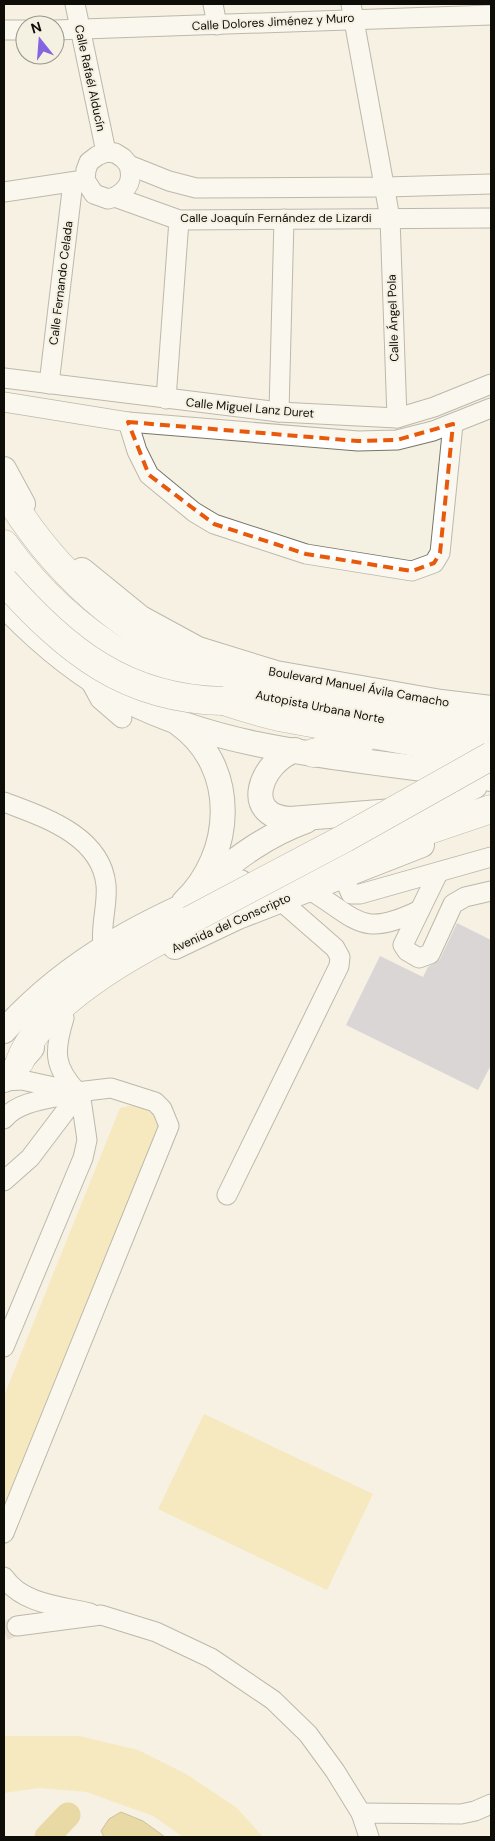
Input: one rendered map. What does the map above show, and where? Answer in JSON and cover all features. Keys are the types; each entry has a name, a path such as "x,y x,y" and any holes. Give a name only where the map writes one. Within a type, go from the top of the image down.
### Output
{"highway":[{"name":"Boulevard Manuel Ávila Camacho","path":"4,489 23,522 72,579 107,610 163,648 192,662 253,685 331,702 491,728"},
{"name":"Autopista Urbana Norte","path":"4,512 32,552 54,576 98,616 146,650 204,679 302,706 491,739"},
{"name":"Autopista Urbana Norte","path":"4,544 17,563 55,603 94,636 134,663 170,682 223,701 279,717 491,756"},
{"path":"4,563 42,606 81,640 135,673 198,704 263,723 491,763"},
{"path":"4,581 72,646 124,680 142,688 174,696 223,701"},
{"path":"304,751 362,740"},
{"path":"8,1070 28,1031 58,1004 132,951 345,838 491,756"},
{"path":"8,1070 35,1032 56,1011 100,977 132,956 251,896 332,863 491,809"}],"main road":[{"name":"Boulevard Manuel Ávila Camacho","path":"4,470 25,507 86,574 141,618 198,649 276,673 441,702 491,708"},
{"path":"4,605 50,649 87,676 126,700 174,720 229,737 483,782"},
{"path":"174,720 194,737 216,770 222,793 224,815 218,845 210,867 186,900"},
{"path":"304,751 280,758 268,770 261,785 263,803 271,813 283,818 433,808"},
{"path":"4,1031 52,984 103,946 186,900 433,808 483,782"},
{"path":"186,900 252,847 282,831 322,816"},
{"name":"Avenida del Conscripto","path":"8,1070 64,1018 100,991 162,954 280,900 435,840 475,826 491,823"},
{"path":"132,956 162,954"}],"street":[{"name":"Calle Rafaél Alducín","path":"75,4 106,152"},
{"path":"213,4 217,25"},
{"name":"Calle Dolores Jiménez y Muro","path":"65,30 217,25 353,11 491,15"},
{"name":"Calle Ángel Pola","path":"353,11 386,187 390,218 397,418"},
{"path":"4,192 79,181 90,162 106,152 115,153 123,158 129,165 132,174 130,184 124,192 115,198"},
{"path":"129,165 169,181 196,188 386,187 491,184"},
{"name":"Calle Joaquín Fernández de Lizardi","path":"79,181 94,194 108,199 115,198 179,220 491,218"},
{"name":"Calle Fernando Celada","path":"49,384 79,181"},
{"path":"279,412 284,219"},
{"path":"166,399 179,220"},
{"name":"Calle Miguel Lanz Duret","path":"4,378 279,412 397,418 434,408 491,384"},
{"name":"Calle Miguel Lanz Duret","path":"4,402 128,422 358,441 397,440 453,424 491,408"},
{"path":"128,422 137,451 149,474 194,512 214,524 306,554 412,571 434,563 440,553 453,424"},
{"path":"87,676 100,699 122,718"},
{"path":"4,802 56,824 72,833 92,850 102,866 106,885 103,946"},
{"path":"343,876 348,891 354,895 491,857"},
{"path":"438,873 403,945 407,951 423,959 430,954 453,904 465,897 491,891"},
{"path":"308,889 350,918 372,926 386,925 420,910"},
{"path":"227,1195 339,966 340,957 335,948 280,900"},
{"path":"4,1347 83,1158 87,1140 79,1092 63,1077 59,1064 57,1047 64,1018"},
{"path":"8,1070 22,1080 79,1092"},
{"path":"4,1119 9,1112 20,1106 79,1092 110,1088 155,1102 162,1109 169,1126 4,1533"},
{"path":"4,1180 30,1158 79,1092"},
{"path":"4,1577 12,1589 28,1598 101,1615 156,1632 211,1658 273,1700 308,1734 335,1771 361,1813 369,1837"},
{"path":"17,1626 101,1615"},
{"path":"361,1813 461,1814 475,1811 491,1804"}],"highlighted area":[{"path":"128,422 358,441 397,440 453,424 440,553 434,563 412,571 306,554 214,524 149,475"}],"shaded area":[{"path":"137,1104 153,1110 165,1130 4,1529 4,1396 120,1108"},
{"path":"204,1414 373,1494 327,1590 158,1509"},
{"path":"4,1736 79,1736 138,1750 186,1774 237,1808 263,1837 183,1837 153,1816 87,1792 39,1788 4,1793"},
{"path":"121,1812 143,1821 165,1837 104,1837 101,1831 109,1819"}],"building":[{"path":"457,923 491,940 491,1065 478,1090 346,1025 380,956 423,977 428,967 440,959"}],"waterway":[{"path":"47,1837 68,1815"}],"tunnel":[{"path":"4,1631 17,1626"}]}
